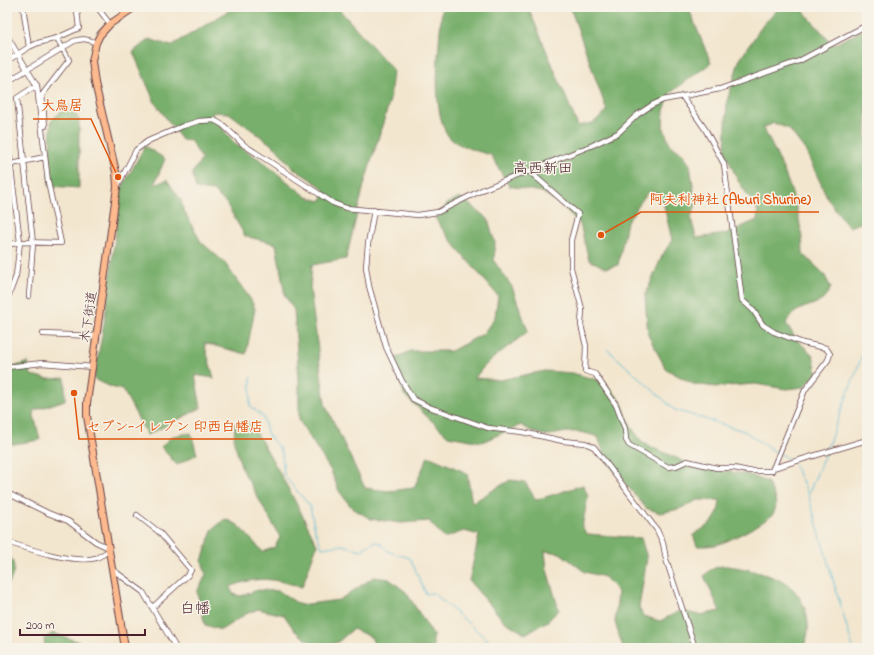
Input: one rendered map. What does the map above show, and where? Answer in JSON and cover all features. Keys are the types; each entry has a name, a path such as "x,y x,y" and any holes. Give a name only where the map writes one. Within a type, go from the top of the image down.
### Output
{"main road":[{"name":"木下街道","path":"125,648 87,416 87,403 117,187 116,172 92,68 96,43 110,24 135,7"}],"street":[{"path":"23,7 29,47"},
{"path":"7,61 29,47 57,38 79,28 77,10 82,7"},
{"path":"97,7 110,24"},
{"path":"117,187 136,150 148,141 183,126 199,121 214,120 223,125 244,145 333,203 346,208 418,215 438,212 484,189 593,145 618,133 637,115 652,105 682,96 720,89 799,61 867,25"},
{"path":"7,36 37,85 47,177 61,243 20,242 7,245"},
{"path":"47,177 49,175 42,95 69,60 57,38"},
{"path":"7,82 63,47 81,38 88,39 96,43"},
{"path":"29,296 33,243 17,98 37,85"},
{"path":"529,171 578,214 571,240 571,268 582,309 581,325 586,346 585,371 595,374 616,405 629,445 668,467 676,466 687,461 718,468 734,468 748,471 769,472 773,468 804,390 828,360 830,354 826,348 803,343 774,332 763,325 753,310 742,300 724,164 705,129 682,96"},
{"path":"7,136 9,165 20,242 16,276 7,300"},
{"path":"9,165 45,157"},
{"path":"374,210 368,244 366,268 369,286 386,347 402,381 413,399 429,407 488,428 522,432 594,447 657,530 663,543 666,559 695,648"},
{"path":"43,334 97,336"},
{"path":"7,367 42,363 93,367"},
{"path":"773,468 867,440"},
{"path":"7,493 68,521 96,542 109,549 97,557 75,558 28,549 7,542"},
{"path":"137,515 159,532 191,570 188,575 153,607"},
{"path":"113,570 140,589 153,607 176,648"}],"green space":[{"path":"235,7 337,7 393,70 390,100 364,185 346,259 312,265 310,288 325,404 365,488 388,491 414,488 428,456 467,473 472,503 510,480 525,482 536,500 583,485 588,496 582,527 587,534 641,538 647,558 639,607 643,616 660,621 680,611 700,615 720,611 704,576 710,570 717,567 737,567 758,572 777,579 790,586 796,592 807,615 808,632 803,648 623,648 615,622 618,592 605,577 585,572 560,553 545,551 547,570 559,610 548,621 525,634 504,621 469,581 479,535 464,531 444,538 429,521 401,523 371,519 352,508 339,491 331,471 299,420 299,380 294,310 285,296 276,244 245,236 226,203 213,191 196,189 192,173 202,159 190,140 182,140 155,103 133,52 149,39 171,46","holes":["213,112 229,113 276,148 293,168 319,185 325,191 321,201 307,197 259,159 235,144 212,116"]},
{"path":"442,7 528,7 578,126 593,123 607,111 570,7 688,7 711,63 670,93 664,111 663,126 670,145 682,153 690,165 696,205 691,217 696,238 725,234 757,220 758,211 737,179 725,151 727,101 739,61 762,26 776,11 783,7 800,7 833,45 867,28 866,221 849,227 829,201 805,150 789,129 774,123 763,128 785,173 799,221 803,254 824,274 831,288 822,300 796,311 786,323 796,339 813,355 817,373 804,387 786,389 755,384 716,387 693,384 666,369 648,335 645,296 662,256 672,240 663,202 655,192 647,193 627,222 618,265 606,268 589,260 580,224 561,205 542,192 509,186 491,155 468,148 452,140 443,125 437,93 438,55"},
{"path":"68,105 79,119 79,188 49,186 51,121"},
{"path":"145,146 165,159 154,185 167,180 181,200 183,209 201,242 224,262 251,300 255,309 246,354 204,343 214,378 195,375 201,408 147,435 123,390 111,387 94,379 104,324 121,189"},
{"path":"460,197 488,219 495,243 494,261 512,287 528,331 486,364 475,378 500,380 545,371 572,373 605,382 621,401 631,427 643,443 694,466 750,475 767,482 773,493 776,506 770,517 737,536 721,543 697,546 693,535 712,522 717,513 720,500 698,500 679,509 660,513 646,508 607,462 598,437 579,432 545,435 531,431 521,425 482,442 448,436 404,395 394,359 410,351 451,351 483,334 495,317 498,296 457,248 435,218 448,203"},
{"path":"28,362 31,375 48,379 65,378 65,400 33,411 40,440 7,445 7,369"},
{"path":"242,421 251,424 294,499 317,545 302,587 274,580 258,580 240,583 230,587 233,594 241,596 258,590 279,591 300,605 339,600 374,577 389,579 406,592 433,635 433,648 376,648 371,637 353,629 338,642 318,648 295,631 284,615 258,609 246,614 221,630 205,625 197,592 206,575 202,561 212,530 225,519 238,525 263,552 275,547 280,537 242,469 234,442 235,423"},
{"path":"191,433 197,454 177,465 161,447 172,436"},
{"path":"7,553 13,562 14,570 7,587"},
{"path":"53,633 82,643 83,648 45,648 44,639"}],"waterway":[{"path":"826,451 867,343"},
{"path":"607,349 675,410 744,431 777,453"},
{"path":"251,378 250,406 263,417 268,435 280,449 282,454 284,476 310,506 315,530 322,548 342,545 361,550 374,542 380,543 389,552 410,558 426,594 433,593 497,648"},
{"path":"780,454 791,460"},
{"path":"809,493 825,454"},
{"path":"794,464 808,494 853,648"}],"place":[{"name":"大鳥居","path":"118,177"},
{"name":"阿夫利神社 (Aburi Shurine)","path":"601,235"},
{"name":"セブン-イレブン 印西白幡店","path":"74,393"}],"district":[{"name":"高西新田","path":"543,169"},
{"name":"白幡","path":"195,609"}]}
